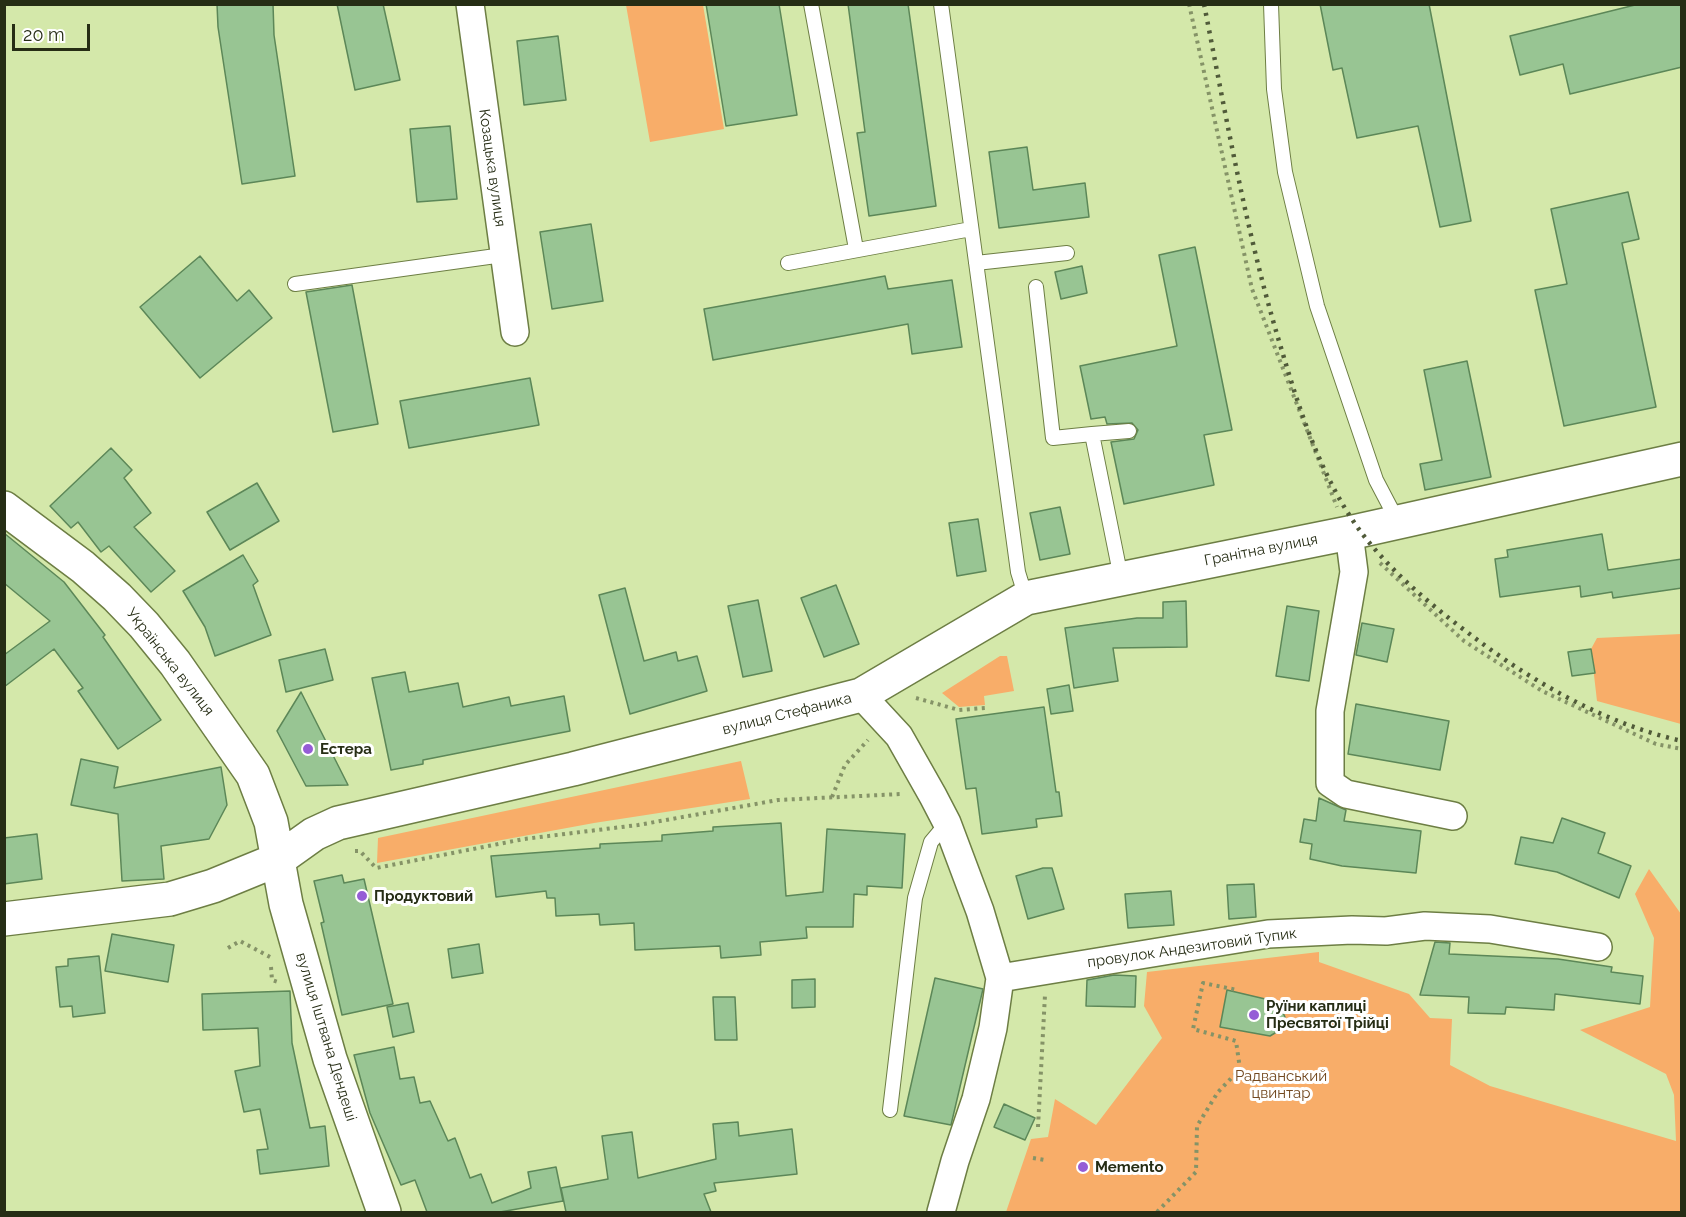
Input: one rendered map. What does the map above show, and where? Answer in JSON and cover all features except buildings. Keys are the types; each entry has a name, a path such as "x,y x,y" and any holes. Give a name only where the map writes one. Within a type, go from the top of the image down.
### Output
{"street":[{"name":"Козацька вулиця","path":"470,4 514,332"},
{"name":"Гранітна вулиця","path":"861,695 1026,598 1121,578 1344,522 1398,522 1682,459"},
{"name":"Українська вулиця","path":"4,508 117,597 175,663 254,775 264,799 279,858"},
{"path":"1344,522 1354,572 1330,711 1330,783 1346,794 1454,816"},
{"name":"вулиця Стефаника","path":"4,919 170,899 213,886 279,858 314,834 338,823 573,769 861,695 899,736 933,796 946,823 980,911 1000,978 993,1028 976,1099 941,1212"},
{"name":"вулиця Іштвана Дендеші","path":"279,858 286,904 330,1059 384,1212"},
{"name":"провулок Андезитовий Тупик","path":"1000,978 1268,934 1386,931 1425,927 1490,929 1598,947"}],"lane":[{"path":"811,4 856,249"},
{"path":"941,4 1018,572 1026,598"},
{"path":"1271,4 1274,89 1285,172 1317,306 1376,480 1398,522"},
{"path":"788,263 971,229"},
{"path":"976,263 1067,253"},
{"path":"295,284 503,255"},
{"path":"1036,287 1053,438 1129,431"},
{"path":"1092,434 1121,578"},
{"path":"891,1110 915,898 931,842 946,823"}],"path":[{"path":"1189,4 1252,289 1344,522"},
{"path":"1376,559 1464,641 1542,690 1656,744 1682,749"},
{"path":"916,698 960,710 985,708"},
{"path":"832,797 845,765 883,720"},
{"path":"349,852 360,851 376,868 524,839 638,825 778,800 888,793 933,796"},
{"path":"228,948 240,941 271,957 272,980 287,985"},
{"path":"1038,1127 1046,970"},
{"path":"1157,1212 1196,1172 1197,1126 1218,1092 1240,1069 1236,1041 1193,1029 1203,983 1237,990"},
{"path":"1033,1158 1045,1160"}],"green space":[{"path":"626,5 703,5 724,129 650,142"},
{"path":"1681,634 1681,724 1597,701 1591,649 1597,638"},
{"path":"1000,656 1007,656 1014,691 984,696 985,705 959,707 942,693"},
{"path":"741,761 750,799 594,823 377,863 378,838"},
{"name":"Радванський цвинтар","path":"1649,869 1681,914 1681,1212 1006,1212 1031,1139 1048,1137 1055,1099 1096,1125 1162,1038 1144,1006 1147,972 1319,952 1319,962 1409,994 1430,1018 1452,1019 1450,1065 1490,1086 1676,1141 1674,1095 1666,1074 1580,1030 1650,1007 1654,938 1635,894"}],"railway":[{"path":"1204,4 1238,179 1270,308 1304,420 1322,465 1345,508 1386,562 1452,621 1487,647 1532,677 1580,704 1630,725 1682,741"}],"place":[{"name":"Естера","path":"308,749"},
{"name":"Продуктовий","path":"362,896"},
{"name":"Руїни каплиці Пресвятої Трійці","path":"1254,1015"},
{"name":"Memento","path":"1083,1167"}]}
